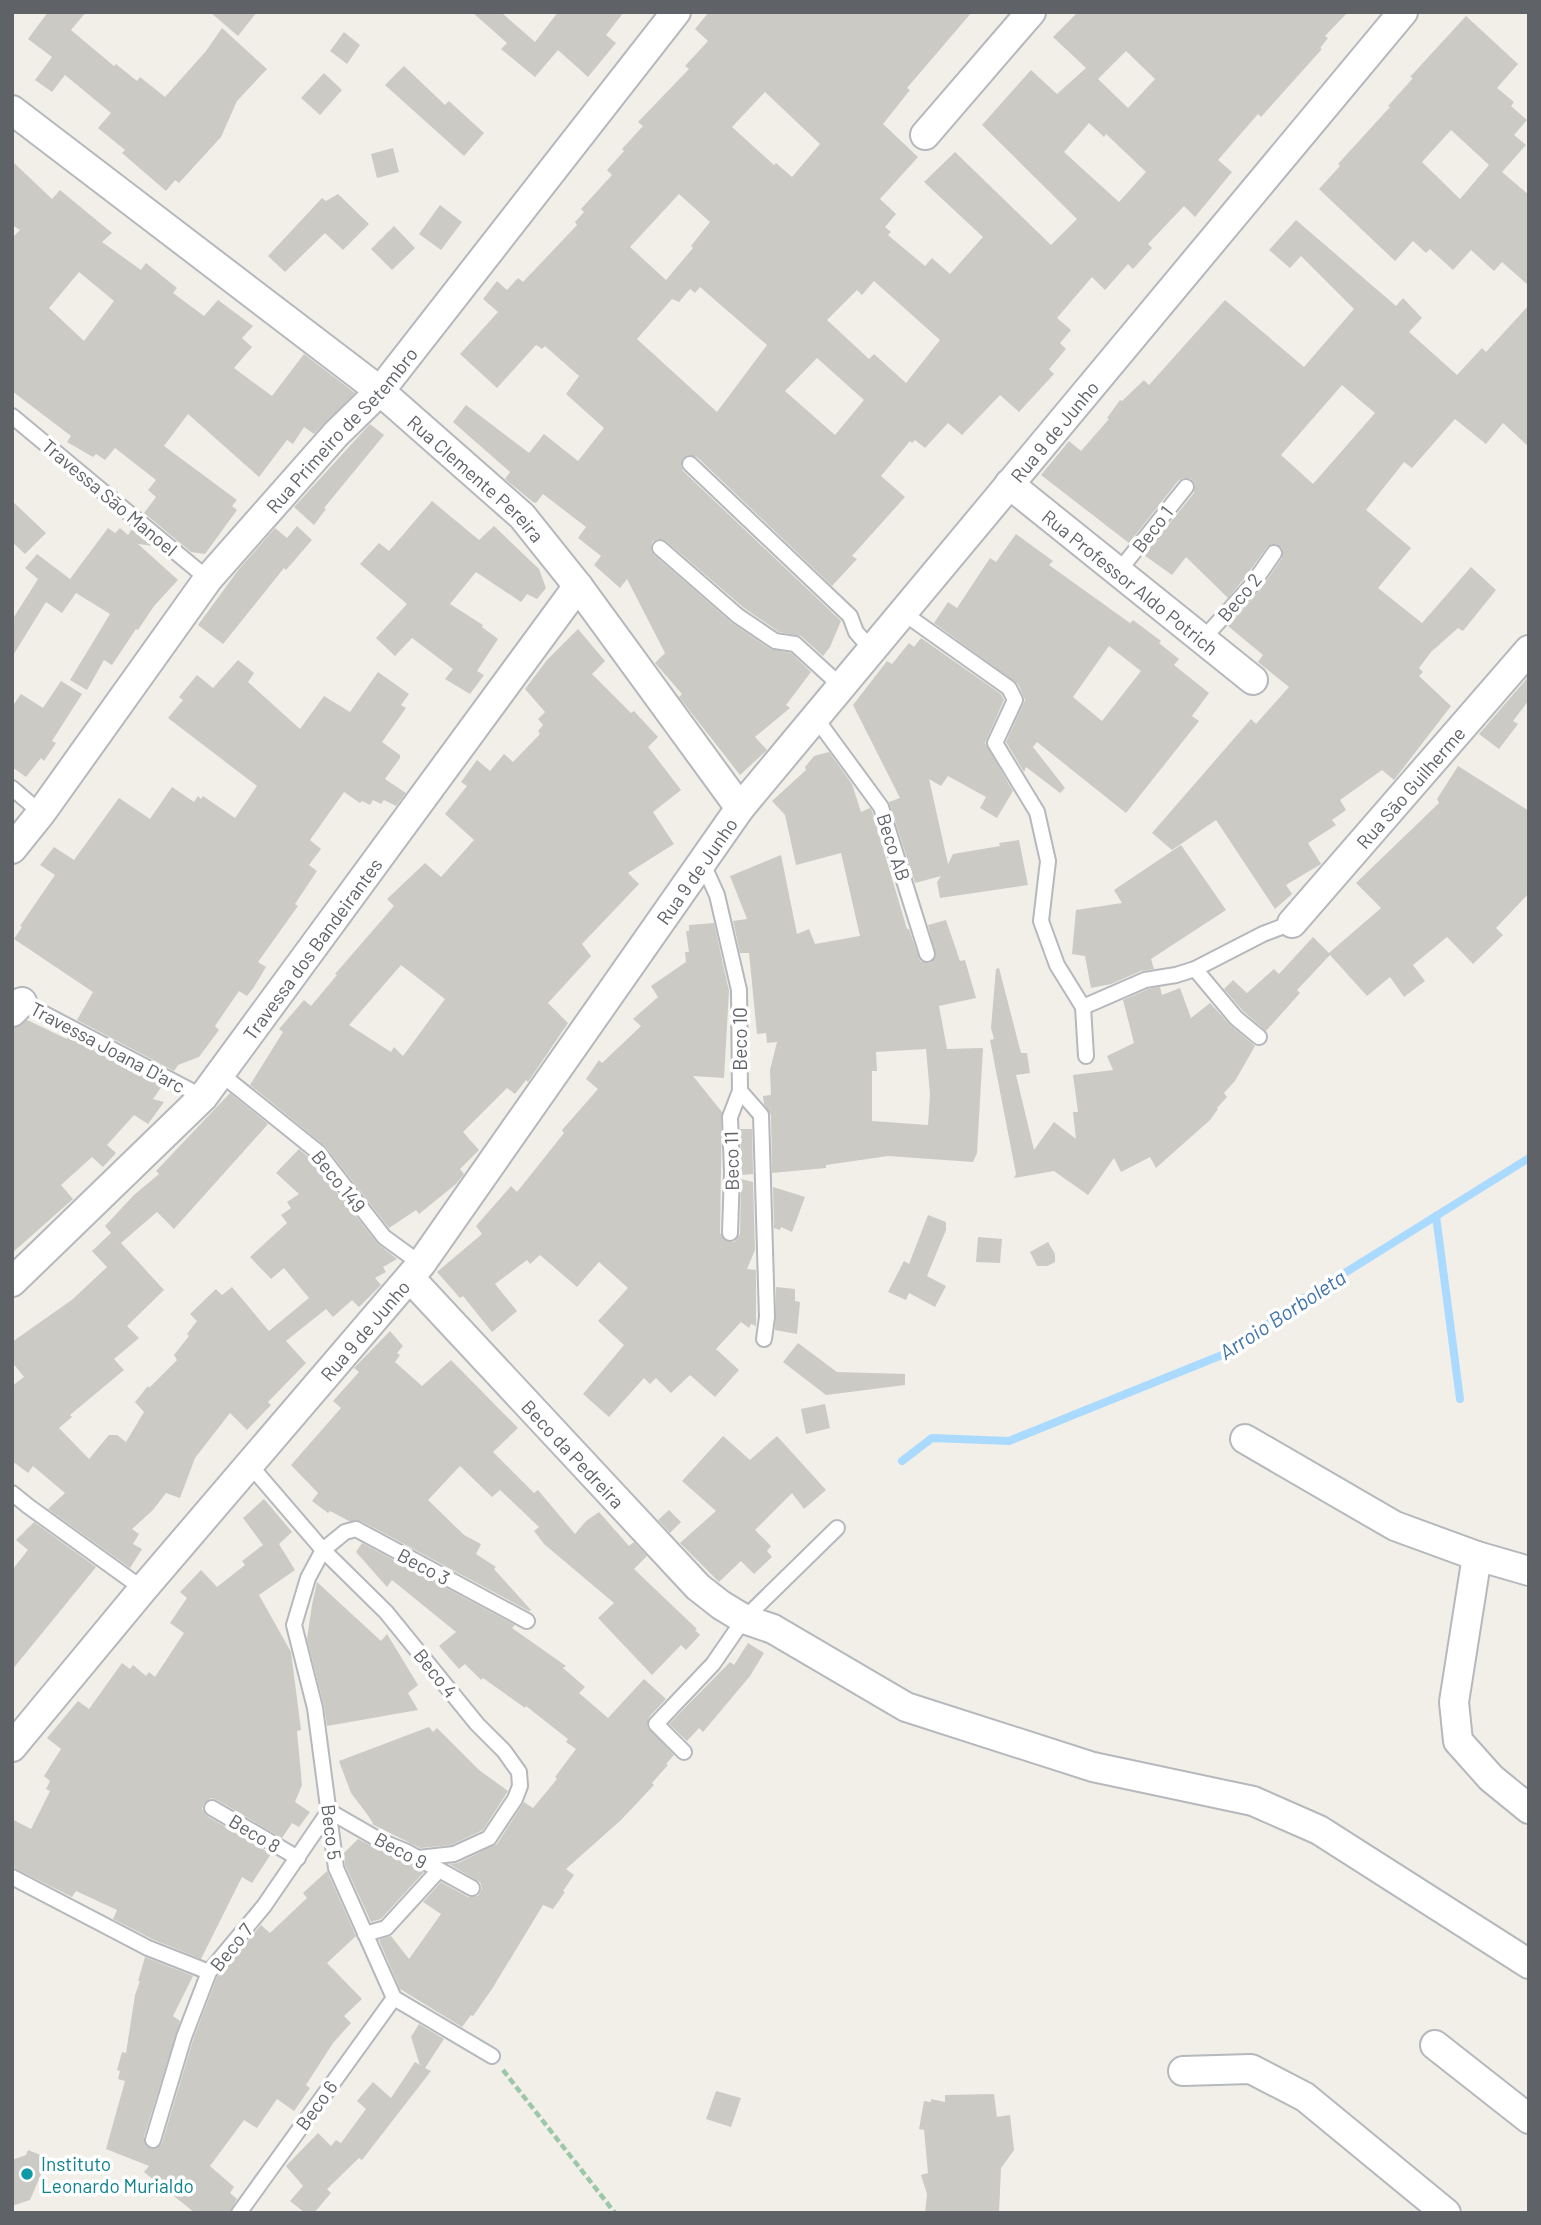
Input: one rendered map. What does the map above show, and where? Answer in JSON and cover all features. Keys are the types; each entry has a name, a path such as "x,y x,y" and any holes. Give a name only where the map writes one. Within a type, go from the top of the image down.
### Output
{"street":[{"name":"Rua Primeiro de Setembro","path":"12,849 41,813 208,579 337,434 380,391 676,12"},
{"path":"925,135 1031,12"},
{"name":"Rua 9 de Junho","path":"12,1747 143,1589 416,1271 740,808 1403,12"},
{"name":"Rua Clemente Pereira","path":"12,110 380,391 522,516 578,586 740,808"},
{"name":"Rua Professor Aldo Potrich","path":"1009,484 1252,680"},
{"name":"Travessa dos Bandeirantes","path":"12,1282 203,1097 578,586"},
{"name":"Rua São Guilherme","path":"1292,923 1529,650"},
{"name":"Beco da Pedreira","path":"416,1271 698,1587 721,1605 744,1619 774,1629 906,1707 1093,1767 1253,1801 1319,1829 1529,1964"},
{"path":"1245,1439 1395,1526 1477,1556 1529,1571"},
{"path":"1477,1556 1454,1702 1458,1741 1491,1778 1529,1809"},
{"path":"1435,2045 1529,2119"},
{"path":"1183,2071 1251,2069 1305,2097 1447,2213"}],"lane":[{"name":"Travessa São Manoel","path":"12,416 208,579"},
{"path":"690,464 850,616 856,632 871,649"},
{"name":"Beco 1","path":"1118,572 1186,486"},
{"path":"660,548 738,616 775,641 795,644 841,686"},
{"name":"Beco 2","path":"1202,640 1252,585 1274,553"},
{"path":"902,612 1010,688 1015,700 995,743 1037,812 1048,861 1041,921 1057,965 1083,1007 1086,1056"},
{"name":"Beco AB","path":"815,717 881,807 927,954"},
{"path":"12,788 41,813"},
{"name":"Beco 10","path":"702,862 717,895 739,990 740,1091 761,1115 767,1317 764,1339"},
{"path":"1083,1007 1146,980 1195,969 1263,934 1292,923"},
{"path":"1195,969 1236,1018 1259,1037"},
{"name":"Travessa Joana D'arc","path":"15,1004 203,1097"},
{"name":"Beco 149","path":"221,1074 318,1152 384,1237 416,1271"},
{"name":"Beco 11","path":"730,1233 730,1117 740,1091"},
{"name":"Beco 4","path":"250,1465 323,1550 386,1612 519,1772 520,1786 515,1799 489,1838 454,1854 418,1858"},
{"path":"12,1493 143,1589"},
{"path":"684,1752 656,1724 713,1664 744,1619 837,1528"},
{"name":"Beco 3","path":"323,1550 345,1532 356,1529 527,1621"},
{"name":"Beco 5","path":"323,1550 307,1578 294,1625 315,1708 336,1868 394,1998"},
{"name":"Beco 8","path":"212,1808 298,1858"},
{"name":"Beco 9","path":"329,1811 472,1888"},
{"name":"Beco 7","path":"153,2140 184,2037 209,1972 264,1906 329,1811"},
{"path":"365,1934 386,1928 439,1870"},
{"path":"12,1877 148,1948 209,1972"},
{"path":"394,1998 492,2056"},
{"name":"Beco 6","path":"239,2213 394,1998"}],"path":[{"path":"492,2056 615,2213"}],"building":[{"path":"48,12 86,12 71,30 114,66 116,64 137,81 140,77 165,97 206,51 222,28 267,69 237,101 221,137 179,183 175,180 166,191 122,153 125,150 98,128 111,113 65,75 52,92 35,80 52,57 28,39"},
{"path":"210,12 257,12 238,36"},
{"path":"472,12 501,12 535,42 558,12 624,12 606,35 616,43 588,77 558,50 535,77 501,49 507,43"},
{"path":"709,12 972,12 907,88 910,90 883,124 918,157 880,199 896,214 885,227 891,232 888,235 925,266 932,258 950,274 983,237 924,182 955,152 1051,245 1077,219 982,125 1031,70 1057,94 1086,68 1053,37 1078,12 1348,12 1325,36 1328,38 1320,48 1322,49 1261,117 1258,114 1218,160 1232,172 1195,217 1184,206 1148,244 1152,248 1133,269 1128,264 1105,290 1092,277 1057,318 1071,330 1060,343 1066,349 1049,369 1054,374 1019,412 1000,395 962,435 948,423 925,448 915,440 912,443 910,441 881,476 905,497 852,556 857,559 832,586 697,457 688,455 683,458 683,471 841,621 830,647 823,656 801,636 779,632 744,608 666,541 658,539 652,542 651,550 654,555 732,623 770,649 791,653 811,672 786,705 790,708 755,737 767,750 740,775 679,697 682,694 655,663 665,653 627,579 620,588 594,565 601,556 578,538 586,527 543,494 536,503 533,502 505,479 510,472 453,422 466,405 529,453 544,434 578,461 604,428 566,394 579,376 545,346 542,349 536,345 497,388 460,354 498,312 483,299 497,281 507,290 518,278 523,282 577,225 575,222 584,212 581,209 612,175 607,170 643,126 638,122 689,69 685,66 708,41 695,29","holes":["1126,51 1155,79 1128,108 1098,79","765,92 820,144 792,177 776,163 774,165 732,127","1089,123 1104,137 1106,134 1146,172 1119,202 1064,152","679,194 710,222 691,246 693,248 666,280 630,247","874,281 940,340 906,383 874,354 869,359 827,320 857,290 862,295","700,287 767,345 717,412 637,339 672,299 679,302 690,289 695,293","817,358 864,400 835,435 785,391"]},
{"path":"1466,16 1518,64 1497,88 1514,102 1511,106 1527,120 1514,135 1526,145 1502,172 1529,195 1529,286 1502,262 1494,271 1471,250 1453,270 1430,249 1426,253 1413,241 1395,261 1319,189 1390,107 1388,106 1413,78 1410,77","holes":["1451,130 1489,165 1460,199 1422,162"]},
{"path":"344,32 360,45 347,64 330,51"},
{"path":"404,66 445,105 449,101 484,133 464,156 385,85"},
{"path":"324,73 342,90 320,115 301,98"},
{"path":"393,148 399,172 377,178 371,154"},
{"path":"12,161 52,199 60,190 112,233 102,242 141,270 146,263 177,288 173,293 204,316 218,300 253,326 242,338 252,347 234,368 272,396 304,354 355,393 314,434 304,427 293,444 287,440 259,477 188,414 164,446 237,500 232,506 237,510 205,554 191,552 144,513 156,497 148,490 156,480 115,448 105,460 96,454 93,457 67,442 71,436 12,391 12,238 20,230 12,225","holes":["79,272 114,301 84,341 49,308"]},
{"path":"338,194 369,224 343,250 325,233 285,272 268,256 322,198 326,201"},
{"path":"440,205 462,222 441,250 419,234"},
{"path":"1296,220 1396,306 1403,298 1422,318 1409,332 1457,375 1482,348 1486,352 1529,305 1529,447 1503,423 1486,444 1455,419 1412,468 1404,462 1366,510 1411,548 1378,588 1422,623 1471,567 1496,590 1463,631 1458,628 1431,652 1419,668 1423,672 1419,676 1451,706 1394,780 1382,770 1340,800 1346,810 1332,820 1336,825 1308,843 1321,864 1286,885 1292,894 1275,909 1216,820 1172,850 1152,833 1251,719 1256,724 1289,687 1258,662 1263,655 1228,626 1260,590 1282,558 1282,548 1275,544 1267,547 1228,598 1186,557 1172,575 1144,555 1194,493 1195,484 1191,479 1183,478 1178,481 1129,543 1041,475 1069,441 1081,451 1109,419 1107,418 1120,400 1144,380 1149,385 1225,300 1304,367 1354,309 1301,256 1290,268 1269,250","holes":["1342,385 1375,413 1313,484 1281,455"]},
{"path":"394,226 415,248 392,270 371,249"},
{"path":"370,424 384,435 324,508 326,509 314,525 294,507"},
{"path":"12,501 46,533 25,554 12,542"},
{"path":"432,501 479,540 494,526 539,569 546,588 537,599 527,594 521,602 476,572 450,604 483,625 482,627 498,639 477,671 484,675 470,694 445,679 453,669 412,638 395,656 376,638 407,604 360,564 379,543 389,551"},
{"path":"297,526 312,540 286,570 284,568 223,644 198,625 239,569 275,528 287,538"},
{"path":"108,528 115,533 120,528 128,535 132,529 154,546 138,544 178,580 154,606 138,630 136,629 112,665 104,660 87,690 70,680 110,614 76,593 62,613 46,602 12,657 12,620 38,579 25,568 37,554 70,579"},
{"path":"1016,534 1053,561 1049,565 1130,623 1133,620 1161,641 1159,643 1179,659 1174,665 1209,693 1192,716 1199,721 1126,813 1037,742 1033,747 1065,788 1060,793 1026,767 1024,772 1006,742 1025,700 1018,684 934,623 948,602 957,608 990,558 996,562","holes":["1109,646 1141,671 1102,721 1073,697"]},
{"path":"578,629 605,661 592,674 631,713 634,711 658,737 648,747 681,790 653,812 674,844 628,873 639,884 582,944 591,956 548,1003 568,1023 528,1082 526,1080 515,1094 507,1088 463,1132 479,1150 460,1169 464,1174 456,1184 419,1214 416,1210 389,1228 325,1146 250,1085 283,1032 279,1029 304,1000 311,1006 337,975 335,974 394,906 387,899 425,863 441,877 474,840 445,814 467,786 461,782 477,760 490,771 504,754 513,762 540,734 538,731 543,725 538,719 545,712 525,689 547,660","holes":["401,965 445,999 403,1056 394,1047 391,1052 349,1025"]},
{"path":"921,638 1001,694 1004,700 985,743 1013,791 997,818 980,808 986,797 948,776 941,786 929,779 948,864 953,854 1019,840 1028,885 940,898 937,882 941,876 915,883 889,802 900,798 853,705 887,661 892,664 909,643 914,647"},
{"path":"238,660 254,673 248,682 300,729 324,696 350,712 378,672 409,694 401,705 406,708 382,742 400,755 385,779 406,793 396,806 384,800 381,804 373,800 370,805 362,801 360,803 344,792 310,840 321,849 309,865 317,871 295,904 298,906 258,962 266,967 254,987 247,996 239,991 215,1026 219,1030 199,1057 178,1065 174,1071 77,1020 93,992 14,939 55,875 40,865 54,847 74,860 119,798 150,819 172,787 194,802 198,796 201,799 203,796 235,818 257,786 168,718 183,700 179,697 197,675 213,688"},
{"path":"1529,676 1529,700 1513,721 1518,724 1499,749 1479,734"},
{"path":"61,681 82,694 52,741 56,743 44,761 41,758 26,777 12,767 12,707 21,694 43,708"},
{"path":"829,752 852,784 861,812 870,808 872,811 907,929 920,961 930,963 936,955 928,925 946,920 960,961 965,960 976,998 939,1006 947,1049 983,1048 977,1153 973,1162 888,1156 826,1165 826,1168 772,1173 771,1115 764,1104 763,1096 771,1095 770,1070 777,1042 767,1043 766,1033 757,1034 749,953 740,953 733,921 747,919 730,876 781,855 797,934 809,929 815,944 860,936 841,853 796,865 785,815 772,801 806,770 805,767 814,756","holes":["926,1049 930,1094 928,1125 872,1121 872,1071 877,1071 876,1052"]},
{"path":"1458,766 1529,811 1529,893 1496,928 1503,935 1473,964 1447,937 1413,965 1425,981 1404,997 1390,977 1367,996 1330,955 1297,990 1300,993 1266,1031 1243,1011 1224,989 1233,980 1247,993 1274,969 1279,974 1313,937 1329,953 1381,908 1356,883 1439,803 1437,799"},
{"path":"1181,845 1226,910 1151,959 1154,969 1091,988 1085,956 1072,954 1076,910 1122,903 1114,890"},
{"path":"714,923 729,991 724,1078 693,1076 722,1112 720,1233 726,1241 734,1242 740,1234 741,1179 753,1182 755,1250 747,1269 756,1270 756,1326 751,1324 749,1328 741,1322 716,1349 739,1370 715,1397 690,1375 671,1393 656,1378 650,1384 644,1378 609,1417 583,1394 624,1345 598,1321 628,1288 599,1262 577,1287 540,1255 530,1264 527,1260 495,1284 517,1311 492,1332 463,1296 460,1298 437,1272 482,1234 476,1226 511,1186 517,1192 564,1133 562,1130 598,1089 586,1079 599,1060 602,1063 641,1026 633,1019 658,997 651,986 686,962 685,952 689,952 686,931 689,931 689,925"},
{"path":"999,968 1021,1053 1027,1053 1030,1073 1016,1075 1034,1150 1054,1122 1076,1139 1073,1112 1078,1112 1073,1075 1113,1070 1107,1056 1134,1043 1123,1000 1148,989 1160,987 1162,995 1180,988 1191,1018 1210,1003 1255,1046 1235,1081 1224,1093 1227,1097 1210,1120 1156,1168 1150,1157 1121,1172 1114,1158 1088,1195 1054,1171 1014,1178 1016,1174 990,1040 994,1039 991,1028 996,969"},
{"path":"27,1020 67,1039 68,1037 162,1086 153,1099 164,1102 148,1124 134,1115 107,1145 116,1153 103,1167 92,1157 61,1185 73,1199 12,1253 12,1028"},
{"path":"230,1093 268,1124 174,1229 157,1212 121,1243 164,1290 127,1326 139,1338 114,1359 124,1370 70,1415 72,1417 59,1428 89,1459 109,1435 117,1435 126,1442 144,1412 135,1402 148,1386 149,1388 177,1360 174,1355 197,1321 190,1314 216,1289 222,1295 232,1287 269,1331 309,1298 284,1268 271,1279 250,1257 287,1223 281,1215 291,1208 287,1202 299,1194 276,1173 299,1149 311,1159 377,1243 397,1259 383,1267 386,1272 375,1278 381,1285 359,1307 352,1300 333,1317 326,1309 286,1341 306,1363 268,1402 271,1405 247,1430 230,1413 195,1458 180,1498 166,1493 153,1510 132,1529 139,1534 133,1544 142,1549 130,1568 48,1509 65,1493 33,1466 28,1473 12,1461 12,1386 24,1377 12,1362 12,1342 73,1299 107,1267 92,1251 111,1233 105,1226 134,1195 159,1174 156,1171"},
{"path":"740,1129 752,1129 753,1174 742,1175"},
{"path":"773,1187 805,1197 792,1232 781,1227 780,1230 774,1228"},
{"path":"928,1215 946,1222 946,1230 927,1276 946,1286 935,1307 909,1293 906,1300 888,1292 904,1261 909,1264"},
{"path":"978,1237 1002,1239 1000,1263 976,1262"},
{"path":"1048,1242 1055,1254 1055,1262 1047,1266 1037,1266 1030,1252"},
{"path":"776,1287 795,1289 795,1301 800,1302 797,1334 775,1330"},
{"path":"390,1331 403,1346 397,1353 400,1355 395,1362 422,1386 451,1360 518,1428 493,1452 534,1493 538,1490 575,1534 586,1521 599,1512 629,1546 634,1542 647,1556 634,1569 697,1629 695,1630 700,1635 686,1650 681,1645 652,1675 598,1618 614,1603 544,1544 534,1531 539,1527 500,1490 492,1497 460,1466 428,1500 464,1535 481,1544 476,1554 496,1567 494,1569 531,1610 529,1611 361,1521 349,1521 330,1511 328,1513 312,1501 318,1493 291,1465 341,1408 333,1401 359,1372 354,1368"},
{"path":"798,1343 837,1372 905,1374 905,1385 826,1395 783,1362"},
{"path":"825,1404 830,1428 806,1434 801,1409"},
{"path":"723,1436 750,1460 777,1436 826,1490 804,1509 792,1493 755,1530 771,1546 767,1551 772,1557 754,1574 741,1561 719,1582 680,1543 716,1511 682,1481"},
{"path":"264,1499 292,1532 279,1544 295,1570 259,1595 291,1652 301,1730 297,1731 302,1785 295,1802 310,1812 299,1827 292,1823 282,1838 217,1800 211,1798 204,1803 202,1809 207,1816 271,1854 252,1883 242,1877 201,1959 113,1919 117,1910 76,1891 72,1897 12,1867 12,1819 31,1829 50,1791 46,1789 50,1781 44,1776 61,1749 47,1738 78,1701 89,1709 122,1663 130,1669 133,1665 146,1676 149,1672 155,1677 184,1633 170,1623 187,1598 180,1592 201,1570 217,1587 245,1565 242,1561 263,1545 243,1518"},
{"path":"669,1510 681,1522 670,1533 658,1520"},
{"path":"34,1522 96,1567 12,1670 12,1570 28,1550 16,1540"},
{"path":"362,1543 515,1625 512,1628 566,1666 563,1668 585,1687 579,1693 608,1718 644,1679 666,1699 649,1717 647,1726 674,1755 666,1764 668,1765 652,1783 654,1785 621,1820 566,1869 574,1875 563,1891 565,1892 553,1909 543,1905 492,1989 462,2027 400,1989 379,1940 391,1936 409,1959 441,1914 423,1902 441,1882 468,1897 478,1896 482,1888 480,1882 449,1864 458,1863 497,1844 524,1802 533,1808 557,1779 555,1777 576,1749 566,1742 568,1739 526,1706 525,1708 483,1678 481,1680 465,1664 459,1669 439,1646 456,1632 392,1580 387,1587 356,1552"},
{"path":"317,1582 381,1641 387,1634 418,1685 408,1693 418,1710 327,1726 307,1639"},
{"path":"748,1643 764,1653 750,1676 703,1732 699,1728 687,1741 669,1724 730,1662 734,1665"},
{"path":"429,1727 433,1732 437,1728 479,1770 508,1791 483,1830 451,1845 420,1848 372,1824 351,1793 339,1761"},
{"path":"358,1839 424,1872 381,1919 371,1922 345,1865 344,1853"},
{"path":"327,1871 356,1936 327,1963 362,1999 344,2016 351,2023 333,2043 306,2085 310,2088 294,2111 277,2099 257,2128 244,2120 210,2166 234,2187 230,2193 237,2199 229,2213 195,2213 144,2172 149,2166 106,2149 125,2081 118,2079 120,2071 117,2070 122,2052 126,2053 135,1995 145,1957 193,1976 173,2016 180,2021 144,2137 146,2146 155,2149 162,2143 193,2040 217,1977 261,1925 270,1933 307,1898 303,1893"},
{"path":"419,2024 444,2039 425,2068 431,2071 362,2160 359,2158 327,2189 331,2193 314,2213 305,2213 290,2201 303,2186 286,2166 318,2133 331,2146 336,2140 341,2143 366,2109 357,2101 373,2082 391,2098 415,2062 420,2065 411,2037"},
{"path":"716,2091 741,2098 731,2127 706,2119"},
{"path":"994,2094 997,2117 1010,2115 1014,2150 1001,2168 999,2213 925,2213 927,2194 921,2175 928,2173 924,2130 919,2129 924,2101 931,2102 931,2099 945,2102 945,2095"},
{"name":"Instituto Leonardo Murialdo","path":"28,2150 48,2158 30,2200 12,2206 12,2160 26,2155"}],"waterway":[{"name":"Arroio Borboleta","path":"902,1461 932,1438 1009,1441 1232,1351 1295,1304 1529,1158"},
{"path":"1436,1216 1460,1399"}],"place":[{"name":"Instituto Leonardo Murialdo","path":"27,2174"}]}
